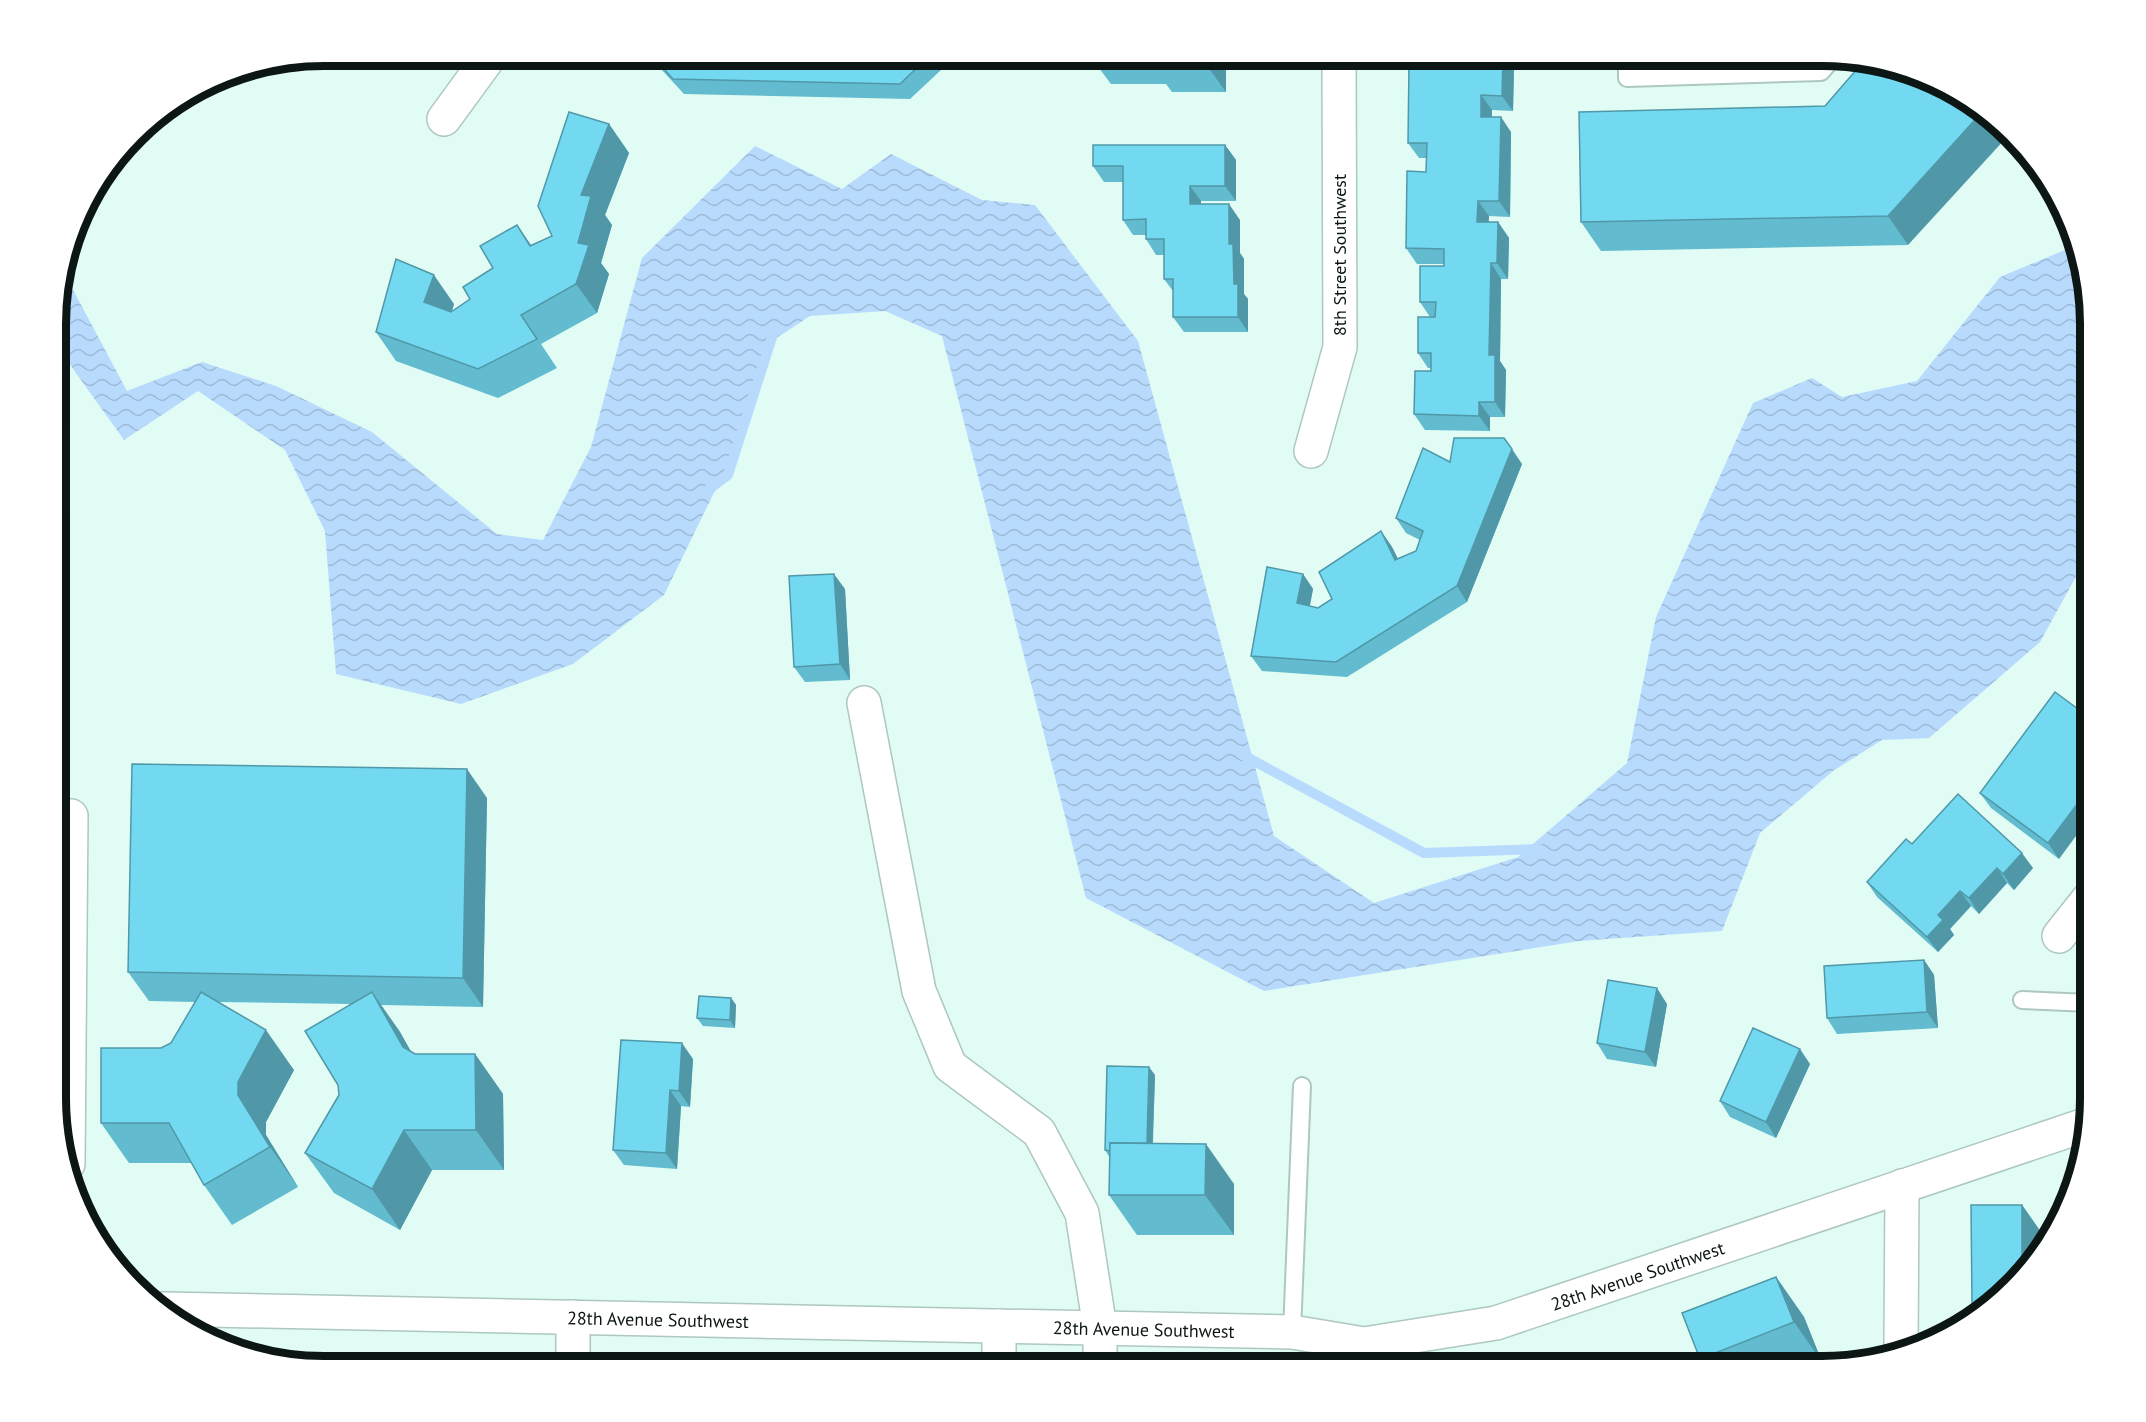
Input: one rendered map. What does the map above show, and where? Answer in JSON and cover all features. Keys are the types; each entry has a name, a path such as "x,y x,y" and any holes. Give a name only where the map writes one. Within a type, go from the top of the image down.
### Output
{"street":[{"path":"444,119 482,66"},
{"name":"8th Street Southwest","path":"1311,451 1340,347 1339,66"},
{"path":"864,703 919,991 950,1066 1039,1132 1082,1213 1100,1328 1100,1356"},
{"path":"68,1133 71,816"},
{"path":"2059,936 2080,910"},
{"name":"28th Avenue Southwest","path":"176,1309 1292,1332 1364,1355 1496,1323 2078,1127"},
{"path":"1901,1343 1902,1186"},
{"path":"573,1317 573,1356"},
{"path":"999,1326 999,1356"}],"lane":[{"path":"1627,66 1627,78 1821,72 1826,66"},
{"path":"2022,1000 2080,1003"},
{"path":"1292,1332 1302,1086"}],"water":[{"path":"755,146 842,189 891,154 982,200 1035,205 1138,341 1274,836 1374,903 1518,857 1627,763 1656,617 1753,403 1812,378 1842,397 1917,381 2000,277 2068,249 2078,290 2080,324 2078,573 2040,642 1929,738 1882,740 1833,771 1760,833 1722,931 1579,941 1264,991 1086,898 942,336 885,311 810,316 766,345 728,464 664,595 573,664 461,704 336,674 325,531 285,450 198,391 124,440 66,359 69,283 127,391 202,362 276,386 372,432 497,534 543,540 591,447 642,258"}],"building":[{"path":"661,66 919,66 900,84 673,79"},
{"path":"1409,66 1503,66 1502,96 1481,95 1481,117 1501,117 1499,201 1478,201 1477,222 1498,222 1497,263 1491,263 1489,355 1495,355 1495,402 1479,402 1479,416 1414,414 1415,371 1431,371 1431,353 1418,353 1418,317 1435,317 1436,302 1420,302 1420,266 1444,266 1444,249 1406,248 1407,171 1426,172 1427,143 1408,143"},
{"path":"1858,68 1889,75 1921,86 1977,118 1888,216 1581,222 1579,112 1825,106"},
{"path":"569,112 609,124 581,195 591,196 578,243 589,245 576,284 521,315 537,339 478,369 376,332 396,259 434,275 424,302 451,312 470,299 463,287 493,268 480,246 517,225 530,246 552,236 538,206"},
{"path":"1093,145 1225,145 1225,186 1190,186 1190,204 1229,204 1229,244 1233,244 1234,284 1238,284 1238,317 1173,317 1173,279 1164,279 1164,239 1146,239 1146,219 1123,220 1123,166 1093,166"},
{"path":"1454,438 1504,438 1512,449 1457,586 1336,662 1251,656 1267,567 1303,574 1297,603 1318,608 1332,599 1319,572 1381,531 1395,560 1416,551 1423,531 1396,518 1423,448 1450,462"},
{"path":"834,574 840,664 794,667 789,576"},
{"path":"2055,692 2080,711 2080,800 2048,843 1980,793"},
{"path":"132,764 467,769 463,978 128,972"},
{"path":"1958,794 2022,853 2003,874 1997,868 1969,898 1960,891 1938,915 1943,920 1927,937 1867,882 1906,839 1912,844"},
{"path":"1924,960 1927,1012 1827,1018 1824,966"},
{"path":"1608,980 1657,988 1645,1052 1597,1043"},
{"path":"201,992 266,1030 238,1082 238,1095 270,1147 204,1185 169,1123 101,1123 101,1048 161,1048 171,1043"},
{"path":"372,992 403,1047 415,1054 475,1054 476,1130 404,1130 372,1189 305,1153 339,1095 338,1085 305,1031"},
{"path":"699,996 731,998 730,1020 697,1018"},
{"path":"1753,1028 1800,1049 1766,1122 1720,1101"},
{"path":"621,1040 682,1043 679,1091 670,1090 666,1153 613,1150"},
{"path":"1107,1066 1149,1067 1147,1143 1110,1143 1110,1151 1105,1150"},
{"path":"1110,1143 1206,1144 1205,1195 1109,1195"},
{"path":"1971,1205 2022,1205 2022,1261 1979,1303 1972,1303"},
{"path":"1776,1277 1794,1322 1708,1356 1699,1356 1682,1313"}],"waterway":[{"path":"708,490 728,475 774,331"},
{"path":"1243,755 1424,853 1539,849"}]}
